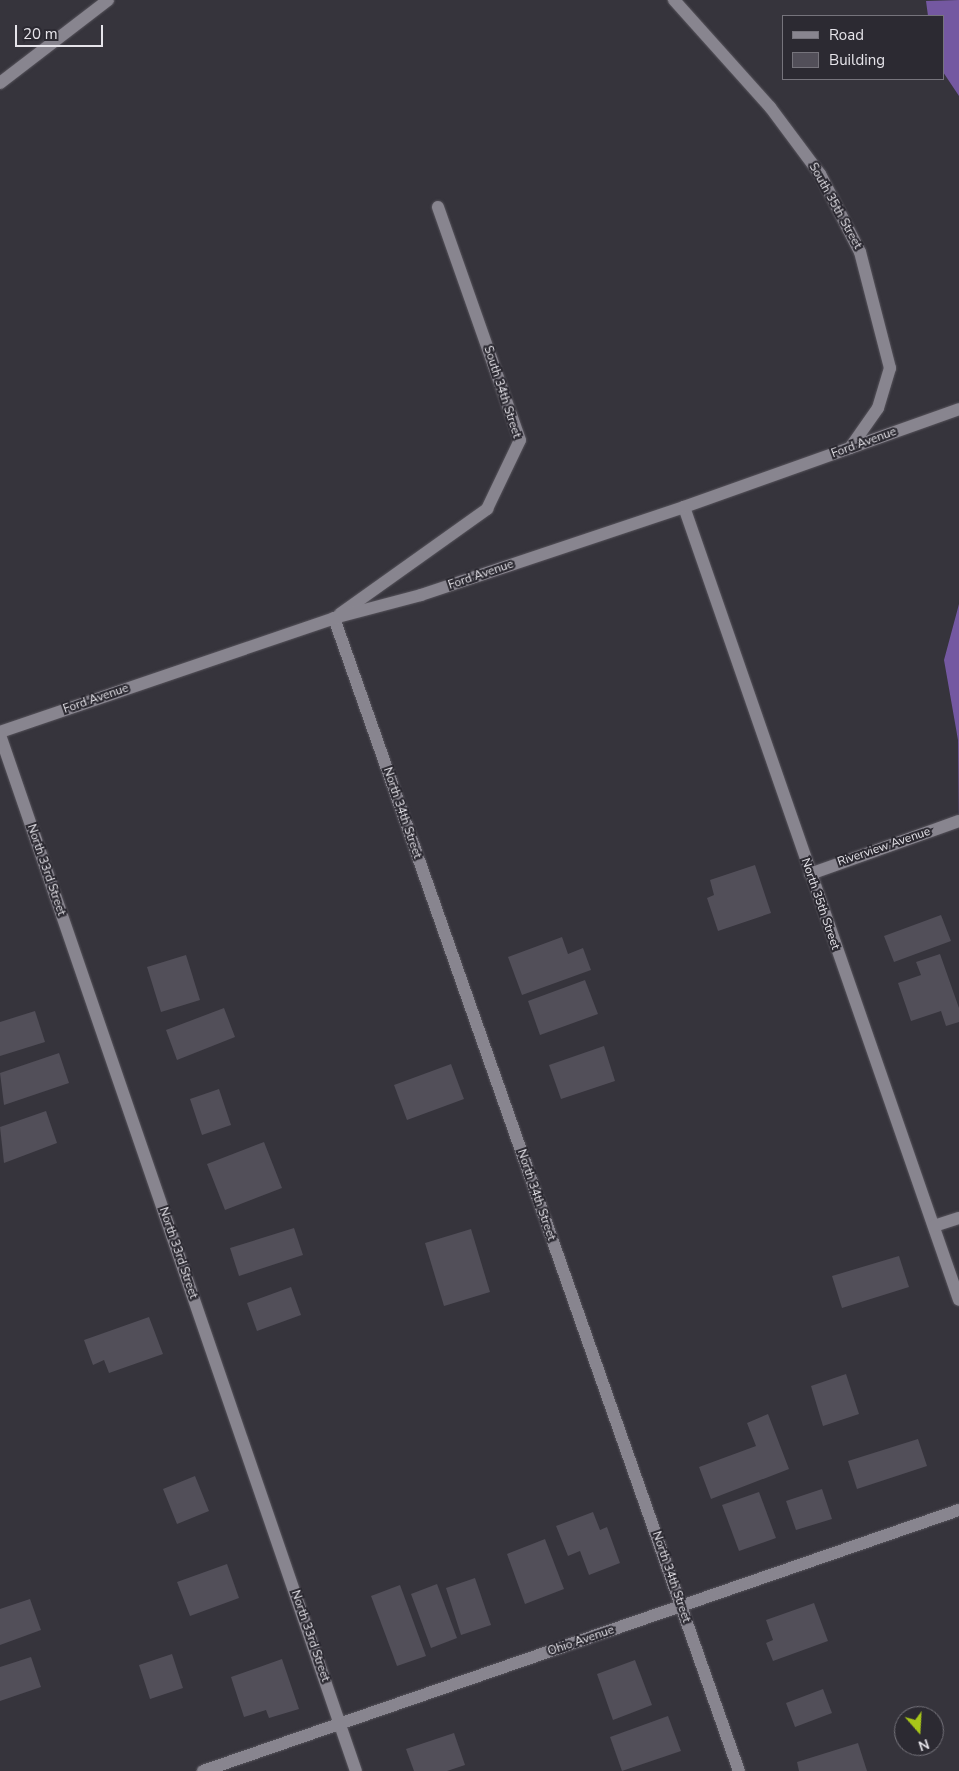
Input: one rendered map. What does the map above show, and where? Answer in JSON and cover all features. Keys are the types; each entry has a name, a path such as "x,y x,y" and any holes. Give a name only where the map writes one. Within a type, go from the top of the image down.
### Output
{"street":[{"path":"0,83 108,0"},
{"name":"South 35th Street","path":"674,0 770,107 820,174 860,252 890,368 878,408 850,448"},
{"name":"South 34th Street","path":"334,618 487,509 520,440 438,207"},
{"name":"Ford Avenue","path":"0,733 334,618 421,596 684,507 959,409"},
{"name":"North 35th Street","path":"684,507 959,1300"},
{"name":"North 34th Street","path":"334,618 739,1771"},
{"name":"North 33rd Street","path":"0,733 356,1771"},
{"name":"Riverview Avenue","path":"810,874 959,820"},
{"path":"934,1226 959,1218"},
{"name":"Ohio Avenue","path":"203,1771 959,1510"}],"shaded area":[{"path":"959,0 959,96 944,74 944,15 928,15 926,1"},
{"path":"959,604 959,832 958,740 944,660"}],"building":[{"path":"755,865 771,913 718,931 707,898 714,895 710,880"},
{"path":"941,915 951,941 894,962 884,936"},
{"path":"562,937 568,954 583,948 591,970 522,995 508,957"},
{"path":"940,954 959,1008 959,1022 946,1026 941,1011 911,1021 898,983 921,975 916,962"},
{"path":"186,955 200,1000 161,1012 147,967"},
{"path":"585,980 598,1014 540,1035 528,1001"},
{"path":"224,1008 235,1037 177,1060 166,1030"},
{"path":"35,1011 45,1042 0,1056 0,1022"},
{"path":"604,1046 615,1081 561,1099 549,1065"},
{"path":"59,1053 69,1083 4,1105 0,1073"},
{"path":"451,1064 464,1099 407,1120 394,1085"},
{"path":"219,1089 231,1125 202,1135 190,1099"},
{"path":"46,1111 57,1143 4,1163 0,1127"},
{"path":"264,1142 282,1188 225,1210 207,1164"},
{"path":"294,1228 303,1255 239,1276 230,1248"},
{"path":"471,1229 490,1292 444,1306 425,1243"},
{"path":"899,1256 909,1287 842,1308 832,1276"},
{"path":"291,1287 301,1315 257,1331 247,1303"},
{"path":"149,1317 163,1354 109,1373 104,1360 93,1365 84,1340"},
{"path":"846,1374 859,1414 823,1426 811,1386"},
{"path":"768,1414 789,1469 711,1499 699,1467 756,1446 747,1423"},
{"path":"918,1439 927,1466 857,1489 848,1461"},
{"path":"195,1476 209,1511 177,1524 163,1489"},
{"path":"822,1489 832,1519 796,1530 786,1501"},
{"path":"759,1492 776,1538 739,1551 722,1505"},
{"path":"593,1512 600,1530 607,1527 620,1563 589,1575 580,1551 568,1556 556,1526"},
{"path":"545,1539 564,1589 525,1604 507,1554"},
{"path":"227,1564 239,1598 190,1616 177,1582"},
{"path":"475,1578 491,1625 461,1635 446,1588"},
{"path":"437,1584 457,1638 431,1648 411,1594"},
{"path":"400,1585 426,1656 397,1666 371,1596"},
{"path":"30,1599 41,1630 0,1645 0,1609"},
{"path":"814,1603 828,1641 773,1661 766,1643 773,1640 766,1620"},
{"path":"172,1654 183,1688 150,1699 139,1665"},
{"path":"31,1657 41,1687 0,1701 0,1667"},
{"path":"282,1659 299,1709 269,1718 266,1710 244,1717 231,1677"},
{"path":"635,1660 652,1705 613,1720 597,1674"},
{"path":"823,1689 832,1713 795,1727 786,1703"},
{"path":"668,1716 681,1751 622,1771 610,1737"},
{"path":"454,1733 465,1765 447,1771 414,1771 406,1749"},
{"path":"858,1743 867,1771 799,1771 797,1762"}]}
